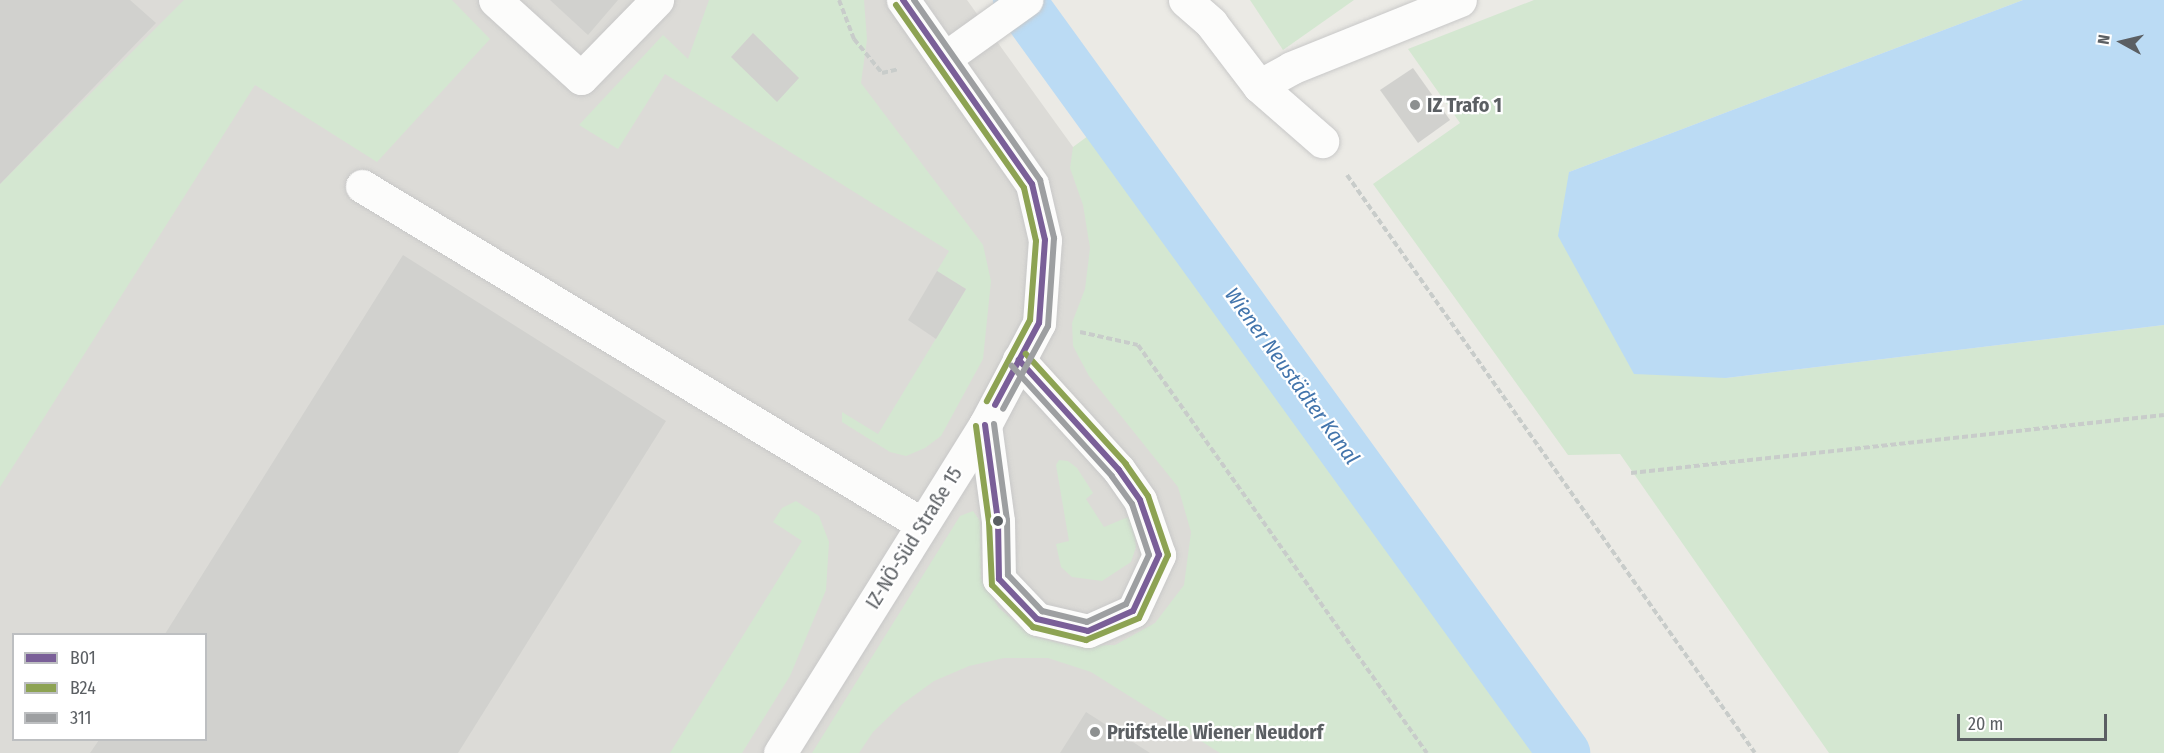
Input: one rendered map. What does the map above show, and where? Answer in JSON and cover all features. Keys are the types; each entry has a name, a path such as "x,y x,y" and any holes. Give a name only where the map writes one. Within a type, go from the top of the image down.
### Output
{"street":[{"path":"495,0 581,78 657,0"},
{"name":"IZ-NÖ-Süd Straße 15","path":"780,753 985,426 1039,323 1045,240 1032,184 903,0"},
{"path":"945,58 1026,0"},
{"path":"1185,0 1210,23 1259,86 1322,141"},
{"path":"1381,30 1400,0"},
{"path":"1259,86 1381,30 1460,0"},
{"path":"362,186 922,525"},
{"path":"985,426 998,520 999,579 1037,618 1088,631 1133,611 1158,555 1140,500 1119,470 1019,360"}],"path":[{"path":"1322,141 1755,753"},
{"path":"1039,323 1138,345 1427,753"},
{"path":"1631,473 2164,415"}],"shaded area":[{"path":"0,0 967,0 1073,147 1141,356 1410,753 0,753"}],"green space":[{"path":"184,0 452,0 490,39 377,162 255,85 0,487 0,184"},
{"path":"709,0 864,0 867,39 861,83 983,245 991,281 983,359 941,436 925,448 906,456 890,452 842,422 842,412 878,434 966,289 937,271 949,251 665,74 618,149 579,125 663,35 688,59"},
{"path":"1250,0 1354,0 1283,50"},
{"path":"1534,0 2023,0 1569,172 1726,378 2164,325 2164,753 1829,753 1620,454 1568,455 1373,184 1460,123 1408,49"},
{"path":"1088,136 1533,753 1220,753 1091,672 1048,658 1004,658 969,666 934,681 901,705 873,732 859,753 812,753 960,516 973,511 980,521 981,578 999,608 1032,636 1070,646 1115,645 1155,623 1184,585 1191,532 1178,487 1089,376 1073,346 1072,323 1085,289 1090,248 1083,205 1070,168 1073,147"},
{"path":"1059,460 1068,461 1077,468 1093,493 1086,499 1104,527 1128,517 1134,529 1136,547 1131,562 1102,581 1072,577 1061,567 1056,544 1069,541 1056,465"},
{"path":"796,501 819,516 829,542 826,590 790,676 742,753 670,753 802,541 773,522 782,508"}],"water":[{"path":"2023,0 2164,0 2164,325 1726,378 1634,374 1558,236 1569,172"}],"building":[{"path":"0,0 130,0 156,23 0,184"},
{"path":"550,0 618,0 588,35"},
{"path":"753,33 799,78 777,102 731,57"},
{"name":"IZ Trafo 1","path":"1413,68 1450,120 1418,143 1380,90"},
{"path":"403,255 666,421 458,753 90,753 98,741 207,741 207,633 166,633"},
{"path":"937,271 966,289 936,339 908,320"},
{"name":"Prüfstelle Wiener Neudorf","path":"1086,712 1150,753 1060,753"}],"waterway":[{"name":"Wiener Neustädter Kanal","path":"1019,0 1564,753"}],"transit line":[{"name":"B01","path":"903,0 1032,184 1045,240 1039,323 995,405"},
{"name":"311","path":"914,0 1040,180 1054,238 1048,326 1003,409"},
{"name":"B24","path":"896,5 1024,188 1036,241 1030,320 987,401"},
{"name":"B24","path":"976,426 989,522 992,585 1033,627 1086,640 1139,618 1168,555 1148,496 1126,464 1026,354"},
{"name":"B01","path":"985,425 998,521 999,579 1037,619 1088,631 1133,611 1159,555 1140,500 1119,470 1019,360"},
{"name":"311","path":"994,424 1007,520 1008,575 1042,611 1087,622 1126,604 1149,555 1132,504 1112,476 1012,366"}],"place":[{"name":"IZ Trafo 1","path":"1415,105"},
{"name":"Prüfstelle Wiener Neudorf","path":"1095,732"}]}
